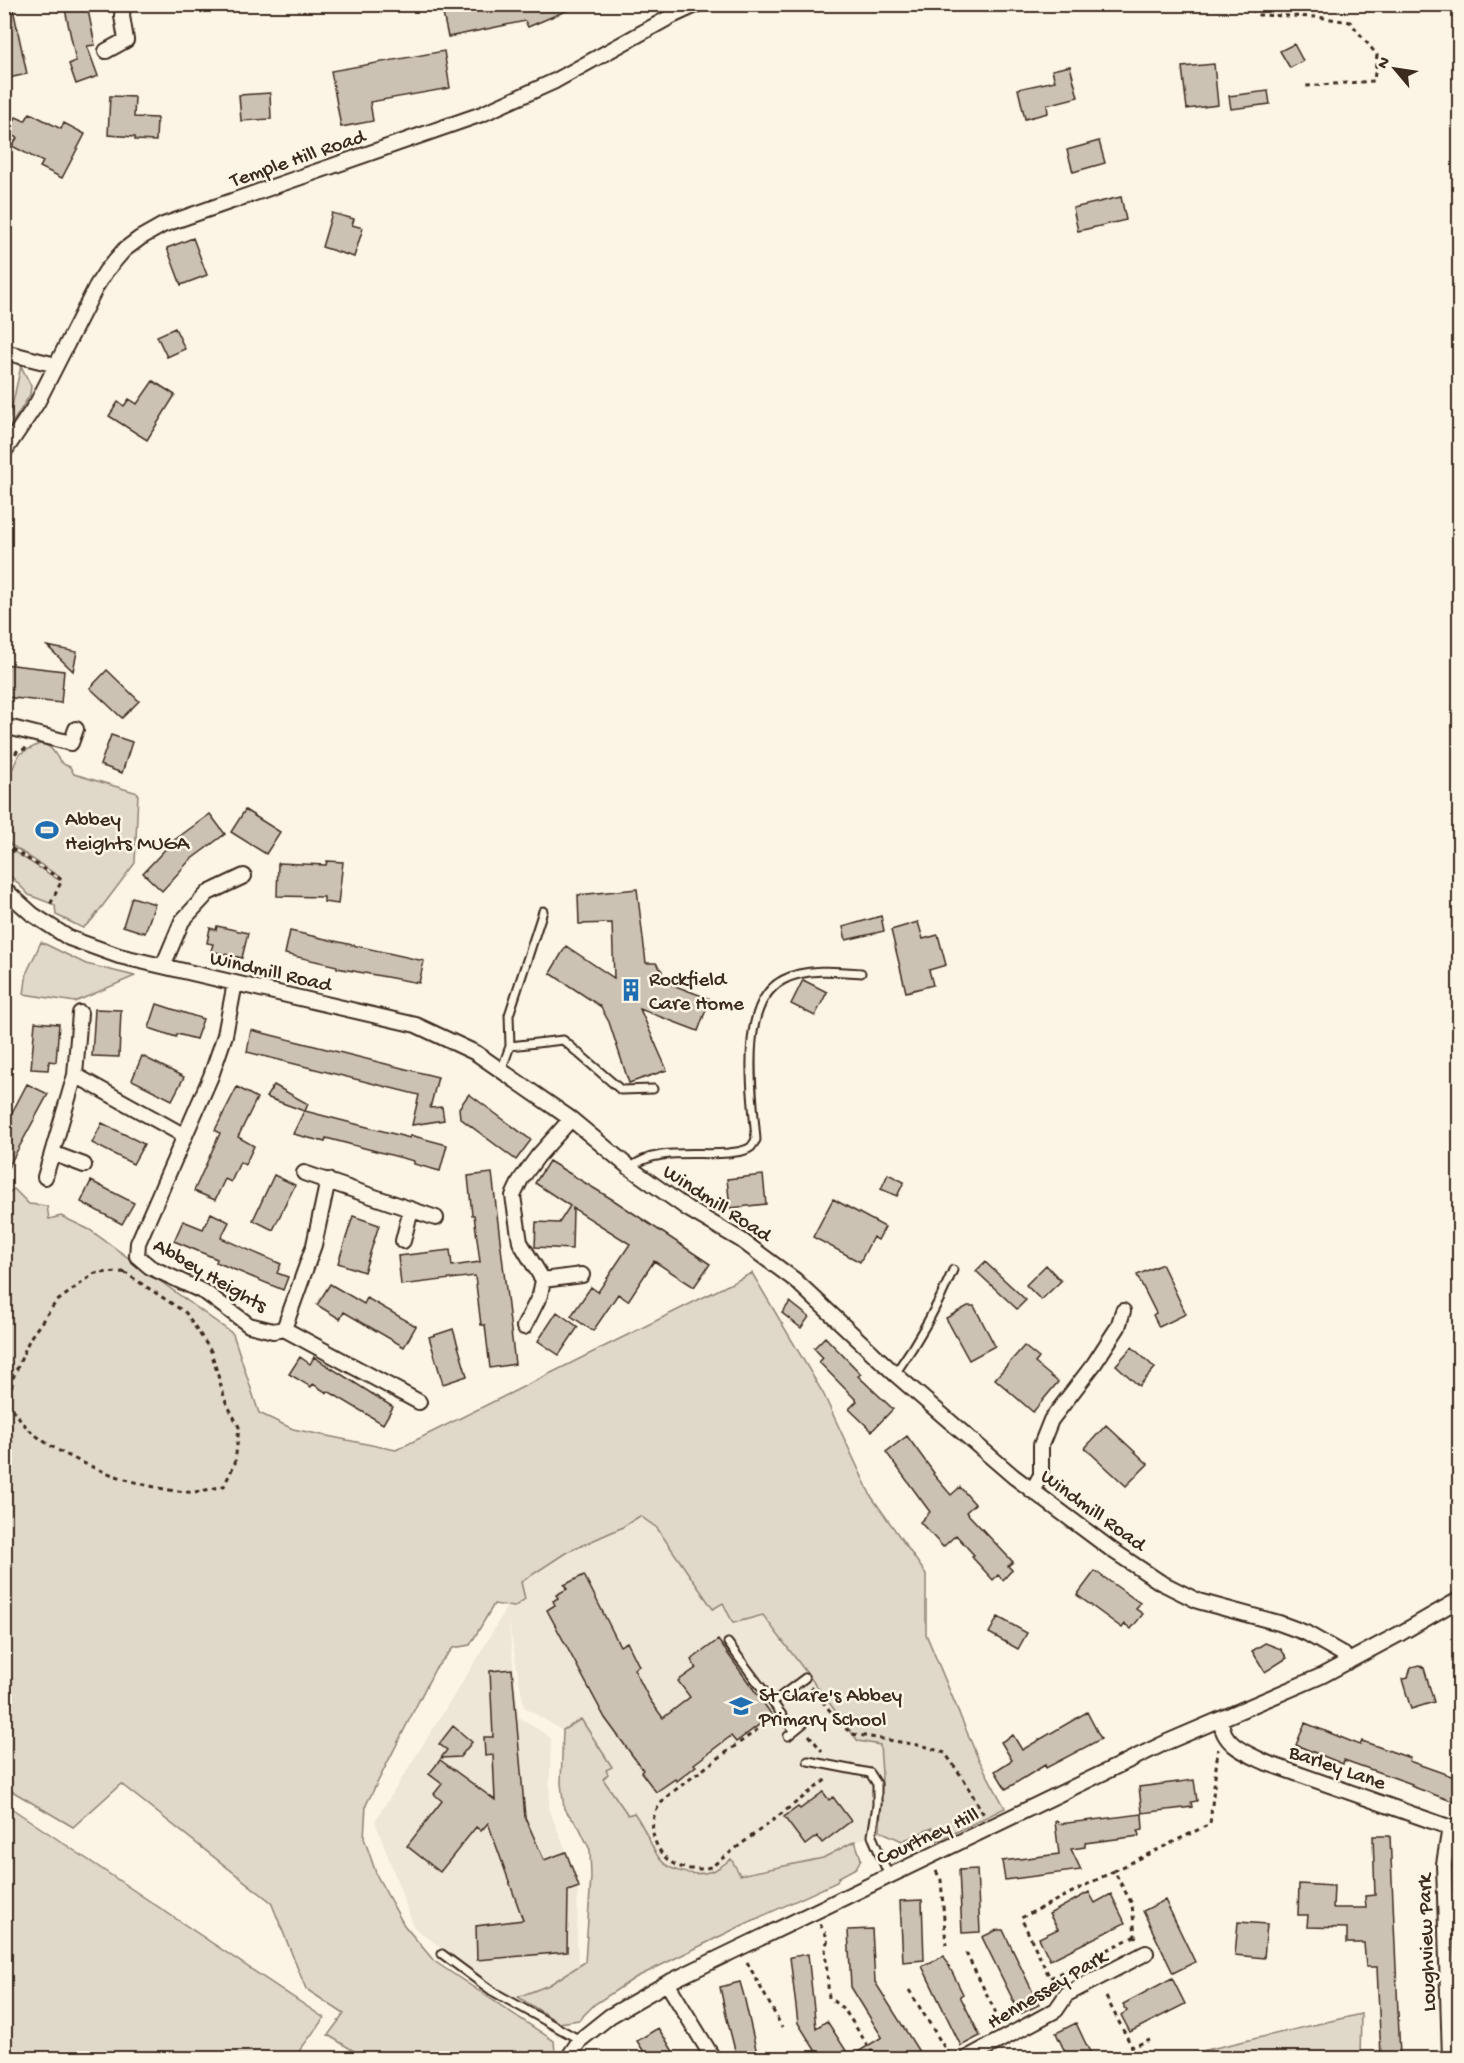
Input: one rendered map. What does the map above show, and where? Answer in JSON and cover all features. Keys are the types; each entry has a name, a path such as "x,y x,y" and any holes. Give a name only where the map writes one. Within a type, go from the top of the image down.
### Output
{"street":[{"path":"106,51 126,40 122,16 123,4"},
{"name":"Temple Hill Road","path":"4,452 37,404 97,285 124,250 140,238 163,225 482,114 555,81 698,4"},
{"path":"4,352 56,365"},
{"path":"4,726 71,743 76,729"},
{"path":"163,966 182,921 208,893 244,876"},
{"name":"Windmill Road","path":"7,898 74,940 119,956 417,1025 476,1053 571,1119 630,1168 688,1209 741,1240 795,1280 895,1374 1032,1491 1092,1536 1160,1582 1198,1601 1306,1632 1343,1654 1348,1662"},
{"name":"Abbey Heights","path":"235,983 225,1035 212,1076 138,1243 137,1256 150,1267 206,1293 249,1325 273,1331 284,1329 419,1402"},
{"path":"45,1177 75,1075 80,1013"},
{"path":"75,1075 185,1136"},
{"path":"524,1327 540,1295 543,1280 520,1242 513,1196 521,1179 538,1156 571,1119"},
{"path":"52,1153 84,1165"},
{"path":"304,1173 436,1218"},
{"name":"Abbey Heights","path":"284,1329 314,1245 328,1180"},
{"path":"403,1241 411,1209"},
{"path":"543,1280 582,1275"},
{"path":"1032,1491 1041,1475 1041,1445 1051,1420 1094,1364 1118,1327 1123,1311"},
{"name":"Courtney Hill","path":"568,2058 580,2040 610,2016 667,1983 1167,1742 1321,1676 1460,1599"},
{"name":"Barley Lane","path":"1221,1720 1221,1731 1227,1738 1241,1750 1267,1763 1455,1829"},
{"name":"Loughview Park","path":"1450,2058 1444,1864 1455,1829"},
{"name":"Hennessey Park","path":"968,2058 1056,2010 1067,1994 1146,1953"},
{"path":"667,1983 713,2058"}],"lane":[{"path":"501,1071 510,1046 509,1015 543,911"},
{"path":"630,1168 640,1160 663,1156 722,1153 752,1147 756,1140 752,1033 762,1000 770,988 784,979 799,974 841,971 861,973"},
{"path":"510,1046 563,1040 621,1090 653,1089"},
{"path":"895,1374 921,1337 938,1306 953,1270"},
{"path":"728,1643 773,1702 791,1733 805,1727"},
{"path":"773,1702 805,1678"},
{"path":"808,1761 870,1773 877,1784 877,1805 872,1836 889,1876"},
{"path":"442,1954 492,1991 580,2040"}],"path":[{"path":"1243,4 1259,15 1318,17 1350,22 1377,55 1374,81 1306,86"},
{"path":"4,768 18,750 25,749 34,734"},
{"path":"4,844 62,880 47,912"},
{"path":"124,1272 186,1313 211,1351 225,1400 239,1427 235,1463 224,1486 189,1492 153,1486 106,1472 60,1452 32,1432 9,1404 13,1378 30,1338 56,1302 95,1273 124,1272"},
{"path":"803,1692 811,1686 842,1726 853,1734 924,1746 945,1753 962,1777 991,1828"},
{"path":"773,1718 659,1805 653,1822 653,1832 659,1850 665,1857 682,1868 692,1870 711,1866 827,1779"},
{"path":"805,1727 821,1750 830,1753"},
{"path":"1136,1936 1050,1978 1021,1918 1210,1824 1218,1749"},
{"path":"935,1869 941,1881 946,1945"},
{"path":"1114,1871 1132,1904 1136,1936 1146,1953"},
{"path":"820,1924 828,1939 825,1948 829,1998 844,2009 876,2058"},
{"path":"966,1953 1003,2027"},
{"path":"746,1960 782,2027"},
{"path":"909,1990 949,2055"},
{"path":"1106,1997 1132,2047 1150,2040"}],"shaded area":[{"path":"21,366 31,386 30,395 6,433"},
{"path":"39,744 53,750 74,774 138,793 135,863 92,920 83,928 56,915 55,905 29,895 5,870 5,846 59,880 60,877 5,841 5,772 9,765 13,768 19,754"},
{"path":"41,942 86,964 135,976 75,1002 24,994 27,972"},
{"path":"14,1189 29,1204 47,1206 49,1219 61,1216 90,1230 233,1334 259,1413 293,1429 396,1450 752,1273 823,1393 871,1496 926,1574 926,1634 977,1756 1005,1808 938,1841 932,1828 902,1841 880,1831 882,1774 880,1745 858,1741 763,1615 733,1623 723,1603 713,1609 657,1528 640,1516 621,1528 567,1552 521,1582 525,1599 514,1607 494,1604 470,1645 453,1648 435,1669 366,1805 364,1838 377,1876 404,1925 434,1961 554,2041 555,2052 551,2058 365,2058 328,2035 344,2014 306,1989 271,1902 121,1784 73,1827 5,1787 4,1196"},
{"name":"St Clare's Abbey Primary School","path":"831,1409 871,1496 926,1574 926,1634 977,1756 1005,1808 938,1841 932,1828 902,1841 880,1831 856,1841 861,1859 856,1868 839,1877 837,1882 635,1978 595,2004 590,1850 579,1827 564,1809 561,1783 563,1731 524,1707 508,1618 519,1717 551,1738 549,1810 578,1879 577,1947 584,2002 558,2037 414,1927 375,1821 480,1654 520,1583 567,1552 621,1528"},
{"path":"581,1719 612,1767 606,1770 608,1774 603,1779 628,1815 634,1813 659,1858 670,1868 685,1873 708,1872 731,1859 740,1875 823,1858 855,1841 861,1859 856,1868 839,1877 837,1882 635,1978 595,2004 579,2020 559,2023 518,1997 549,1985 585,1962 591,1877 590,1850 579,1827 564,1809 561,1783 563,1730"},
{"path":"5,1804 324,2018 294,2058 5,2058"},
{"path":"1361,2014 1360,2058 1170,2058 1189,2054"}],"building":[{"path":"4,4 12,4 27,74 4,79"},
{"path":"465,4 580,5 528,27 525,21 448,37 442,9"},
{"path":"87,5 95,45 87,46 98,76 76,84 69,64 76,61 65,9"},
{"path":"1294,44 1303,61 1290,68 1280,51"},
{"path":"444,51 450,88 370,102 373,121 341,127 331,71"},
{"path":"1214,64 1218,105 1187,109 1182,67"},
{"path":"1070,66 1078,97 1047,105 1048,113 1025,119 1018,89 1055,81 1052,70"},
{"path":"1268,91 1270,104 1231,109 1229,96"},
{"path":"270,93 271,119 241,121 239,95"},
{"path":"110,96 135,97 134,117 157,118 156,141 108,135"},
{"path":"30,113 61,129 64,123 85,134 62,178 40,167 43,162 12,146 17,138 8,133 16,117 25,121"},
{"path":"1099,141 1105,163 1073,172 1067,150"},
{"path":"1121,197 1126,220 1078,231 1073,208"},
{"path":"332,213 354,219 352,225 363,228 354,257 322,247"},
{"path":"193,238 207,275 181,285 167,248"},
{"path":"175,328 185,349 167,357 157,336"},
{"path":"153,381 175,395 147,440 109,416 118,402 124,406 129,399 137,404"},
{"path":"47,646 77,652 73,671"},
{"path":"4,664 64,671 61,703 4,697"},
{"path":"107,670 139,701 122,718 90,688"},
{"path":"111,735 132,742 122,773 100,765"},
{"path":"245,810 280,832 266,854 231,832"},
{"path":"210,814 225,834 190,860 162,891 143,873 173,841"},
{"path":"327,861 343,862 338,904 324,902 324,897 277,896 278,863 326,865"},
{"name":"Rockfield Care Home","path":"637,889 646,963 656,963 662,971 662,981 710,999 698,1031 640,1009 667,1070 629,1083 609,1022 600,1006 550,973 566,946 614,978 612,923 579,924 578,895"},
{"path":"132,897 155,904 145,933 123,926"},
{"path":"881,916 884,931 846,940 843,927"},
{"path":"918,922 923,939 938,935 946,965 929,970 933,985 906,992 891,930"},
{"path":"217,926 248,933 242,958 211,951 213,944 207,943 210,928 216,930"},
{"path":"290,931 424,961 419,983 337,968 337,966 285,954"},
{"path":"803,980 827,992 815,1016 791,1004"},
{"path":"157,1004 203,1019 196,1039 177,1034 176,1037 149,1028"},
{"path":"95,1009 121,1010 119,1057 92,1056"},
{"path":"35,1022 59,1024 56,1062 49,1061 48,1070 31,1069"},
{"path":"251,1030 438,1077 430,1108 442,1107 444,1120 412,1125 419,1095 247,1052"},
{"path":"142,1056 184,1077 172,1100 132,1080"},
{"path":"27,1084 48,1094 4,1175 4,1128"},
{"path":"274,1085 308,1104 305,1111 410,1138 410,1135 447,1145 440,1171 414,1164 414,1161 326,1138 325,1142 293,1134 304,1111 266,1097"},
{"path":"237,1087 257,1098 238,1137 254,1146 245,1165 240,1162 231,1182 225,1179 215,1200 194,1191 220,1133 215,1130"},
{"path":"469,1094 531,1140 516,1160 460,1118 459,1108"},
{"path":"102,1123 144,1144 133,1164 92,1143"},
{"path":"549,1161 615,1201 710,1264 694,1287 654,1261 628,1301 618,1294 593,1331 571,1316 591,1287 598,1292 630,1244 573,1208 572,1249 535,1247 536,1222 559,1223 570,1206 535,1183"},
{"path":"492,1173 515,1364 490,1368 485,1325 481,1325 475,1276 401,1285 398,1256 450,1250 452,1266 480,1262 468,1176"},
{"path":"888,1174 904,1182 897,1196 881,1189"},
{"path":"274,1175 295,1185 273,1230 253,1220"},
{"path":"763,1175 766,1204 730,1208 727,1179"},
{"path":"91,1181 134,1203 122,1224 81,1202"},
{"path":"833,1199 885,1227 878,1240 873,1237 860,1262 813,1237"},
{"path":"211,1213 229,1222 221,1238 281,1264 277,1273 288,1277 283,1290 216,1262 217,1259 174,1241 183,1221 203,1229"},
{"path":"353,1216 379,1225 364,1272 338,1263"},
{"path":"985,1262 1026,1300 1017,1309 976,1271"},
{"path":"1162,1264 1186,1314 1159,1327 1153,1315 1156,1313 1137,1275"},
{"path":"1046,1265 1061,1281 1041,1300 1026,1285"},
{"path":"330,1284 364,1304 367,1298 416,1326 404,1347 344,1312 340,1319 317,1305"},
{"path":"790,1302 809,1317 801,1328 782,1313"},
{"path":"968,1306 974,1306 995,1346 969,1360 946,1318"},
{"path":"557,1312 578,1327 559,1355 538,1341"},
{"path":"453,1329 467,1376 443,1384 429,1337"},
{"path":"825,1337 861,1374 858,1376 893,1409 872,1431 849,1409 857,1401 819,1362 823,1358 814,1348"},
{"path":"1024,1346 1039,1358 1035,1363 1058,1382 1033,1412 995,1379"},
{"path":"1132,1347 1155,1368 1139,1386 1116,1365"},
{"path":"300,1357 310,1364 314,1357 393,1407 383,1424 328,1391 327,1393 313,1384 311,1387 289,1374"},
{"path":"1106,1425 1148,1464 1126,1486 1085,1448"},
{"path":"907,1436 933,1474 951,1495 960,1487 975,1504 966,1512 1013,1562 1008,1566 1012,1570 1003,1580 998,1575 993,1580 956,1535 943,1547 920,1522 930,1512 886,1452"},
{"path":"1095,1571 1140,1603 1136,1609 1143,1614 1131,1629 1125,1624 1122,1628 1077,1595"},
{"path":"584,1575 620,1646 627,1642 639,1666 634,1669 650,1700 663,1718 690,1697 678,1681 696,1668 691,1660 718,1640 772,1715 736,1742 731,1736 694,1764 696,1766 677,1781 675,1779 656,1792 605,1718 547,1610 555,1605 553,1601 558,1598 556,1595 567,1589 564,1585"},
{"path":"998,1617 1027,1633 1018,1649 989,1633"},
{"path":"1265,1643 1281,1649 1287,1658 1265,1672 1252,1651"},
{"path":"1419,1665 1424,1668 1434,1702 1411,1709 1402,1679 1408,1678 1411,1667"},
{"path":"512,1669 525,1817 544,1860 566,1852 579,1887 568,1891 567,1952 477,1960 476,1926 523,1920 488,1823 481,1831 476,1827 440,1872 407,1846 442,1801 434,1794 442,1784 429,1774 440,1760 495,1800 493,1755 485,1756 484,1737 493,1737 490,1671"},
{"path":"1087,1712 1101,1739 1046,1768 1045,1765 1006,1789 995,1771 1012,1760 1001,1742 1013,1735 1022,1750"},
{"path":"1305,1723 1360,1745 1362,1741 1410,1758 1409,1761 1460,1779 1460,1795 1457,1803 1411,1786 1412,1784 1344,1760 1343,1764 1296,1745"},
{"path":"453,1726 472,1742 460,1757 441,1758 447,1750 439,1744"},
{"path":"1194,1780 1197,1801 1191,1802 1192,1807 1142,1813 1139,1787"},
{"path":"823,1792 829,1800 833,1797 851,1821 822,1843 817,1836 805,1845 784,1817 798,1807 800,1809"},
{"path":"1142,1814 1143,1830 1138,1831 1139,1836 1085,1843 1085,1847 1071,1849 1081,1870 1005,1880 1002,1861 1059,1854 1055,1822 1057,1821 1059,1824"},
{"path":"1373,1836 1390,1836 1400,2056 1381,2057 1377,1967 1366,1967 1364,1943 1347,1943 1347,1928 1307,1927 1308,1915 1298,1915 1299,1884 1334,1886 1333,1908 1366,1908 1365,1896 1375,1895"},
{"path":"977,1869 980,1932 962,1933 959,1870"},
{"path":"1089,1892 1095,1903 1111,1894 1125,1923 1050,1960 1039,1938 1058,1929 1049,1914"},
{"path":"922,1900 924,1960 903,1962 900,1901"},
{"path":"1165,1900 1195,1962 1173,1973 1143,1911"},
{"path":"1238,1922 1267,1924 1264,1958 1235,1955"},
{"path":"872,1929 875,1982 923,2058 820,2058 798,2023 790,1957 808,1954 816,2028 827,2021 850,2057 882,2037 851,1987 848,1930"},
{"path":"997,1930 1003,1930 1039,2005 1020,2014 982,1937"},
{"path":"944,1956 963,1994 960,1996 980,2036 961,2046 922,1966"},
{"path":"1172,1978 1185,2004 1130,2032 1121,2015 1127,2011 1123,2004"},
{"path":"740,1982 758,2058 737,2058 726,2015 720,1987"},
{"path":"1076,2023 1093,2058 1068,2058 1056,2033"},
{"path":"658,2028 677,2058 648,2058 637,2041"}],"place":[{"name":"Abbey Heights MUGA","path":"47,830"},
{"name":"Rockfield Care Home","path":"631,990"},
{"name":"St Clare's Abbey Primary School","path":"741,1706"}]}
